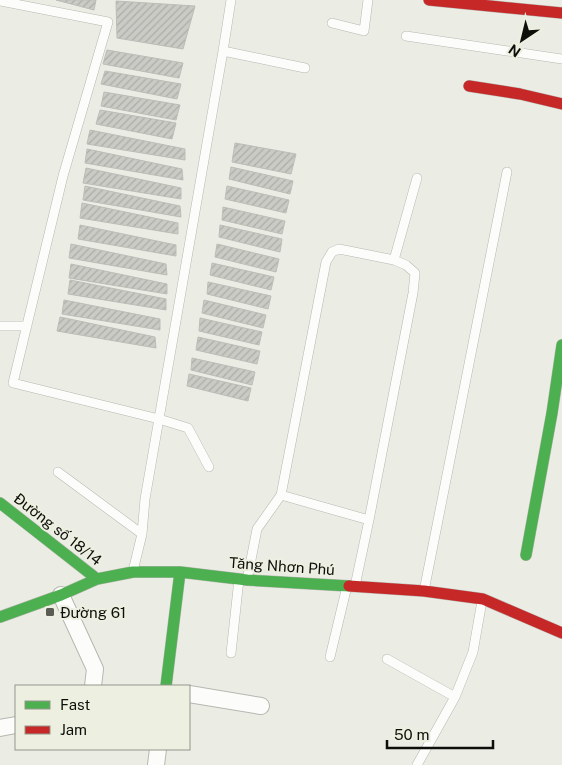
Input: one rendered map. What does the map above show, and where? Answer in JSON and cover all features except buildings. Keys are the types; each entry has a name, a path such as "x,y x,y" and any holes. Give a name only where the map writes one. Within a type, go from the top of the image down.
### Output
{"street":[{"path":"429,0 562,14"},
{"path":"469,86 520,94 562,104"},
{"path":"526,555 552,413 562,345"},
{"name":"Đường số 18/14","path":"0,503 97,579"},
{"name":"Tăng Nhơn Phú","path":"0,617 61,595 97,579 132,572 180,572 243,579 424,591 483,599 562,633"},
{"path":"166,685 180,572"},
{"path":"61,595 95,669 93,685"},
{"path":"190,694 261,706"},
{"path":"0,728 15,725"},
{"path":"156,765 158,750"}],"lane":[{"path":"132,572 142,534 145,499 231,0"},
{"path":"332,24 364,32 368,0"},
{"path":"0,1 108,22 63,176 13,383 188,428 209,467"},
{"path":"406,36 562,59"},
{"path":"223,51 305,68"},
{"path":"424,591 507,172"},
{"path":"394,260 417,178"},
{"path":"231,653 243,579 257,529 281,495 326,262 332,252 340,249 394,260 406,265 415,274 413,293 369,520 330,657"},
{"path":"0,326 27,326"},
{"path":"58,472 142,534"},
{"path":"281,495 369,520"},
{"path":"418,765 455,697 473,652 483,599"},
{"path":"387,659 455,697"}],"traffic: fast":[{"path":"526,555 552,413 562,345"},
{"path":"0,503 97,579"},
{"path":"0,617 61,595 97,579 133,572 180,572 247,580 349,586"},
{"path":"166,685 180,572"}],"traffic: jam":[{"path":"429,0 562,13"},
{"path":"469,86 520,94 562,104"},
{"path":"349,586 424,591 483,599 562,633"}],"place":[{"name":"Đường 61","path":"50,612"}]}
